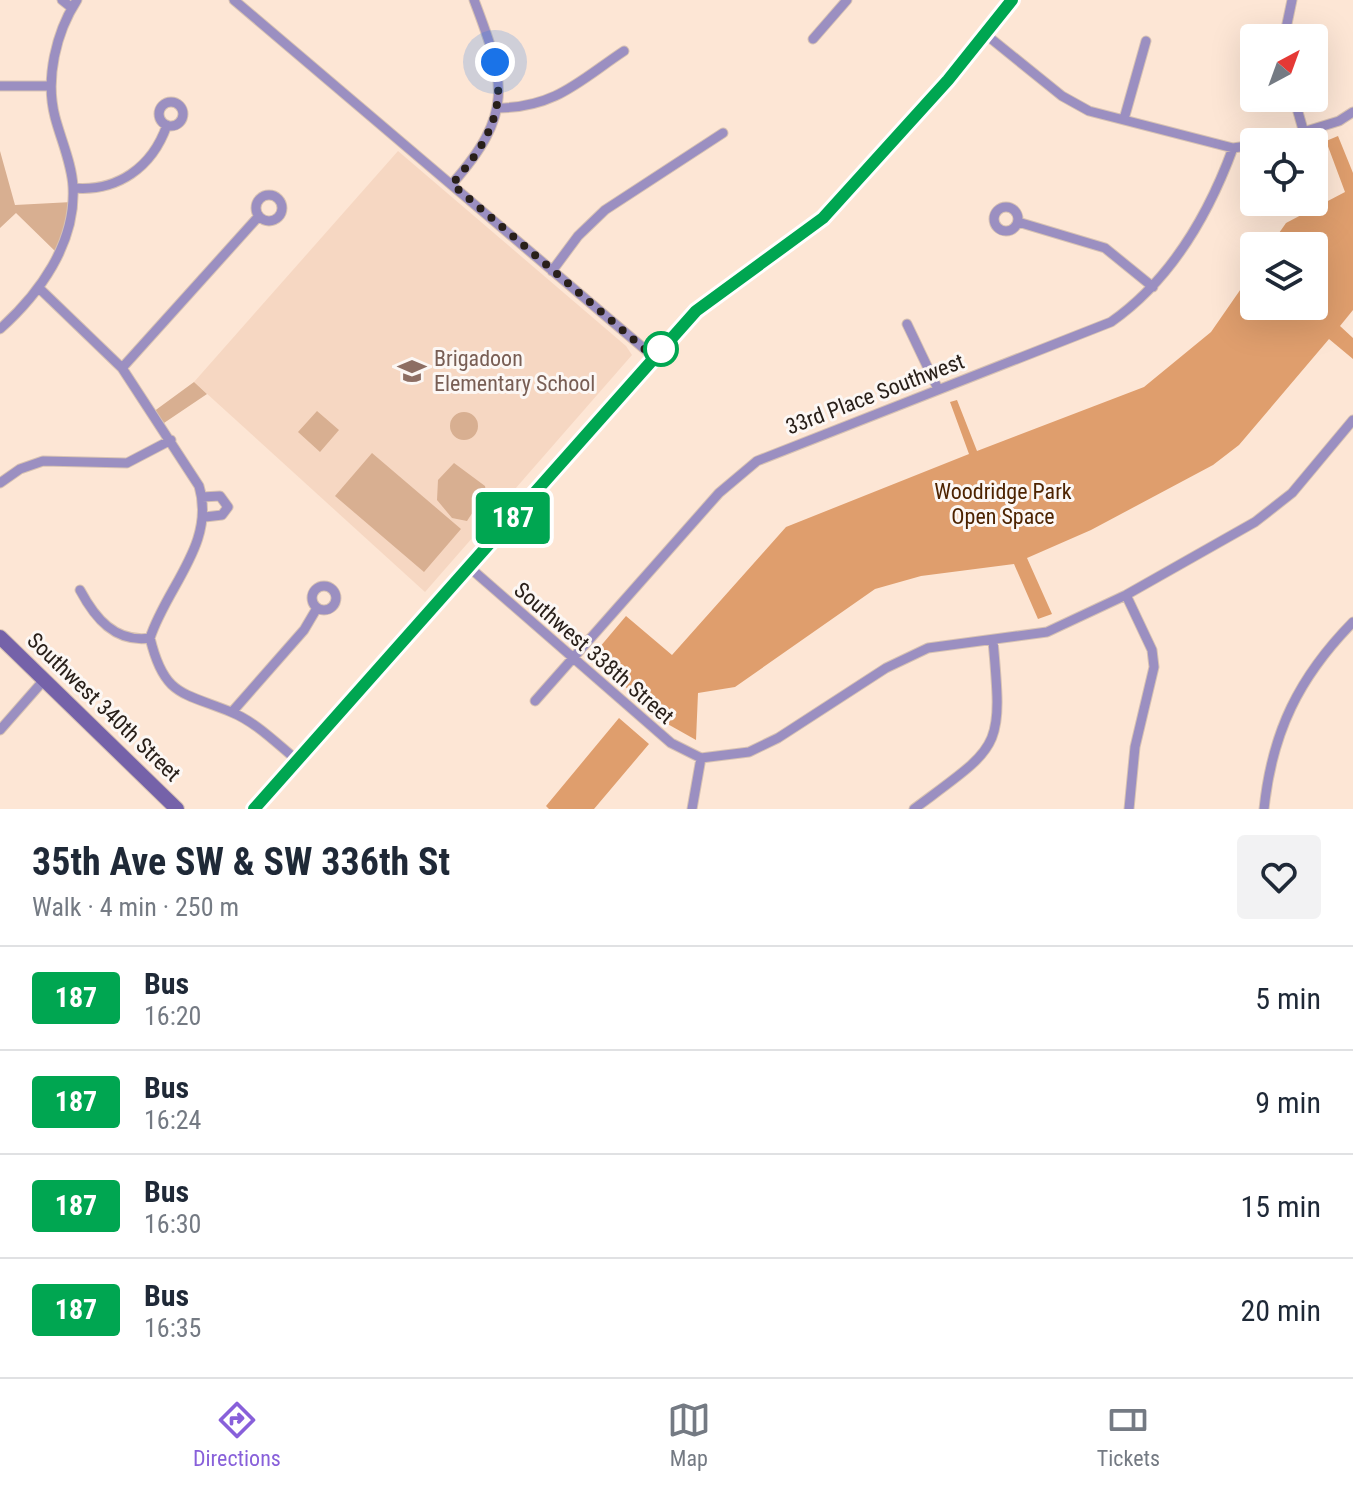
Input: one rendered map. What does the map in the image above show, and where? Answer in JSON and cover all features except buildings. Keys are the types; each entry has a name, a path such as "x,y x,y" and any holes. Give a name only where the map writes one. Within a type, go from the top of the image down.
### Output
{"main road":[{"name":"Southwest 340th Street","path":"0,637 177,809"}],"street":[{"path":"0,329 40,289 63,241 73,188 50,86 74,4 62,0"},
{"path":"234,0 654,357"},
{"path":"452,184 483,147 499,108 499,79 474,0"},
{"path":"813,39 847,0"},
{"path":"254,809 654,357 706,303 823,218 948,80 1012,0"},
{"path":"1287,24 1292,0"},
{"path":"984,33 1062,96 1089,111 1233,148 1240,147"},
{"path":"1124,119 1146,41"},
{"path":"499,108 527,108 560,97 624,51"},
{"path":"0,86 50,86"},
{"path":"1316,128 1353,112"},
{"path":"73,188 96,190 124,180 148,157 167,125"},
{"path":"552,271 578,236 605,210 723,133"},
{"name":"33rd Place Southwest","path":"535,701 740,473 784,448 1111,322 1153,287 1192,235 1217,192 1233,148"},
{"path":"122,368 259,216"},
{"path":"1018,222 1105,248 1153,287"},
{"path":"40,289 122,368 171,440 203,501 205,517 196,546 150,638 156,665 166,681 180,694 232,712 297,760"},
{"path":"907,324 938,389"},
{"path":"692,809 701,758 749,752 778,738 886,668 928,648 1047,632 1126,595 1255,522 1292,493 1353,420"},
{"path":"0,483 20,469 43,461 127,463 171,440"},
{"path":"203,501 220,496 227,505 222,515 205,517"},
{"name":"Southwest 338th Street","path":"469,567 671,743 701,758"},
{"path":"80,590 92,612 108,627 127,638 150,638"},
{"path":"1126,595 1152,650 1154,667 1135,747 1129,809"},
{"path":"232,712 304,630 317,608"},
{"path":"1264,809 1267,779 1280,729 1307,675 1353,622"},
{"path":"914,809 972,767 995,734 1000,714 993,641"},
{"path":"0,730 44,680"}],"shaded area":[{"path":"0,151 15,205 72,202 58,254 16,213 0,228"},
{"name":"Brigadoon Elementary School","path":"398,151 626,346 632,355 425,592 194,382"},
{"path":"194,382 207,394 161,425 153,412"},
{"path":"317,411 339,430 320,452 298,432"},
{"path":"464,412 474,416 478,426 474,436 464,440 454,436 450,426 454,416"},
{"path":"372,453 461,529 424,572 335,496"},
{"path":"454,463 485,486 486,492 467,521 452,518 437,500 438,480"}],"green space":[{"name":"Woodridge Park Open Space","path":"1338,136 1353,173 1353,310 1340,326 1353,338 1353,359 1329,339 1239,445 1213,465 1091,530 1027,558 1052,614 1038,619 1014,564 921,576 875,589 735,687 698,693 696,740 664,722 598,662 599,648 626,616 672,655 786,527 969,454 950,402 957,400 977,451 1144,387 1211,332 1240,290 1240,320 1328,320 1328,232 1280,232 1286,223 1299,216 1328,216 1328,201 1345,192 1328,140"},
{"path":"619,718 649,744 594,809 549,809 546,806"}],"bus line":[{"name":"187","path":"254,809 696,311 734,280 823,218 854,188 948,80 1012,0"}],"place":[{"name":"Brigadoon Elementary School","path":"412,371"}],"route":[{"path":"495,62 499,79 499,108 483,147 452,184 654,357 661,349"}]}
